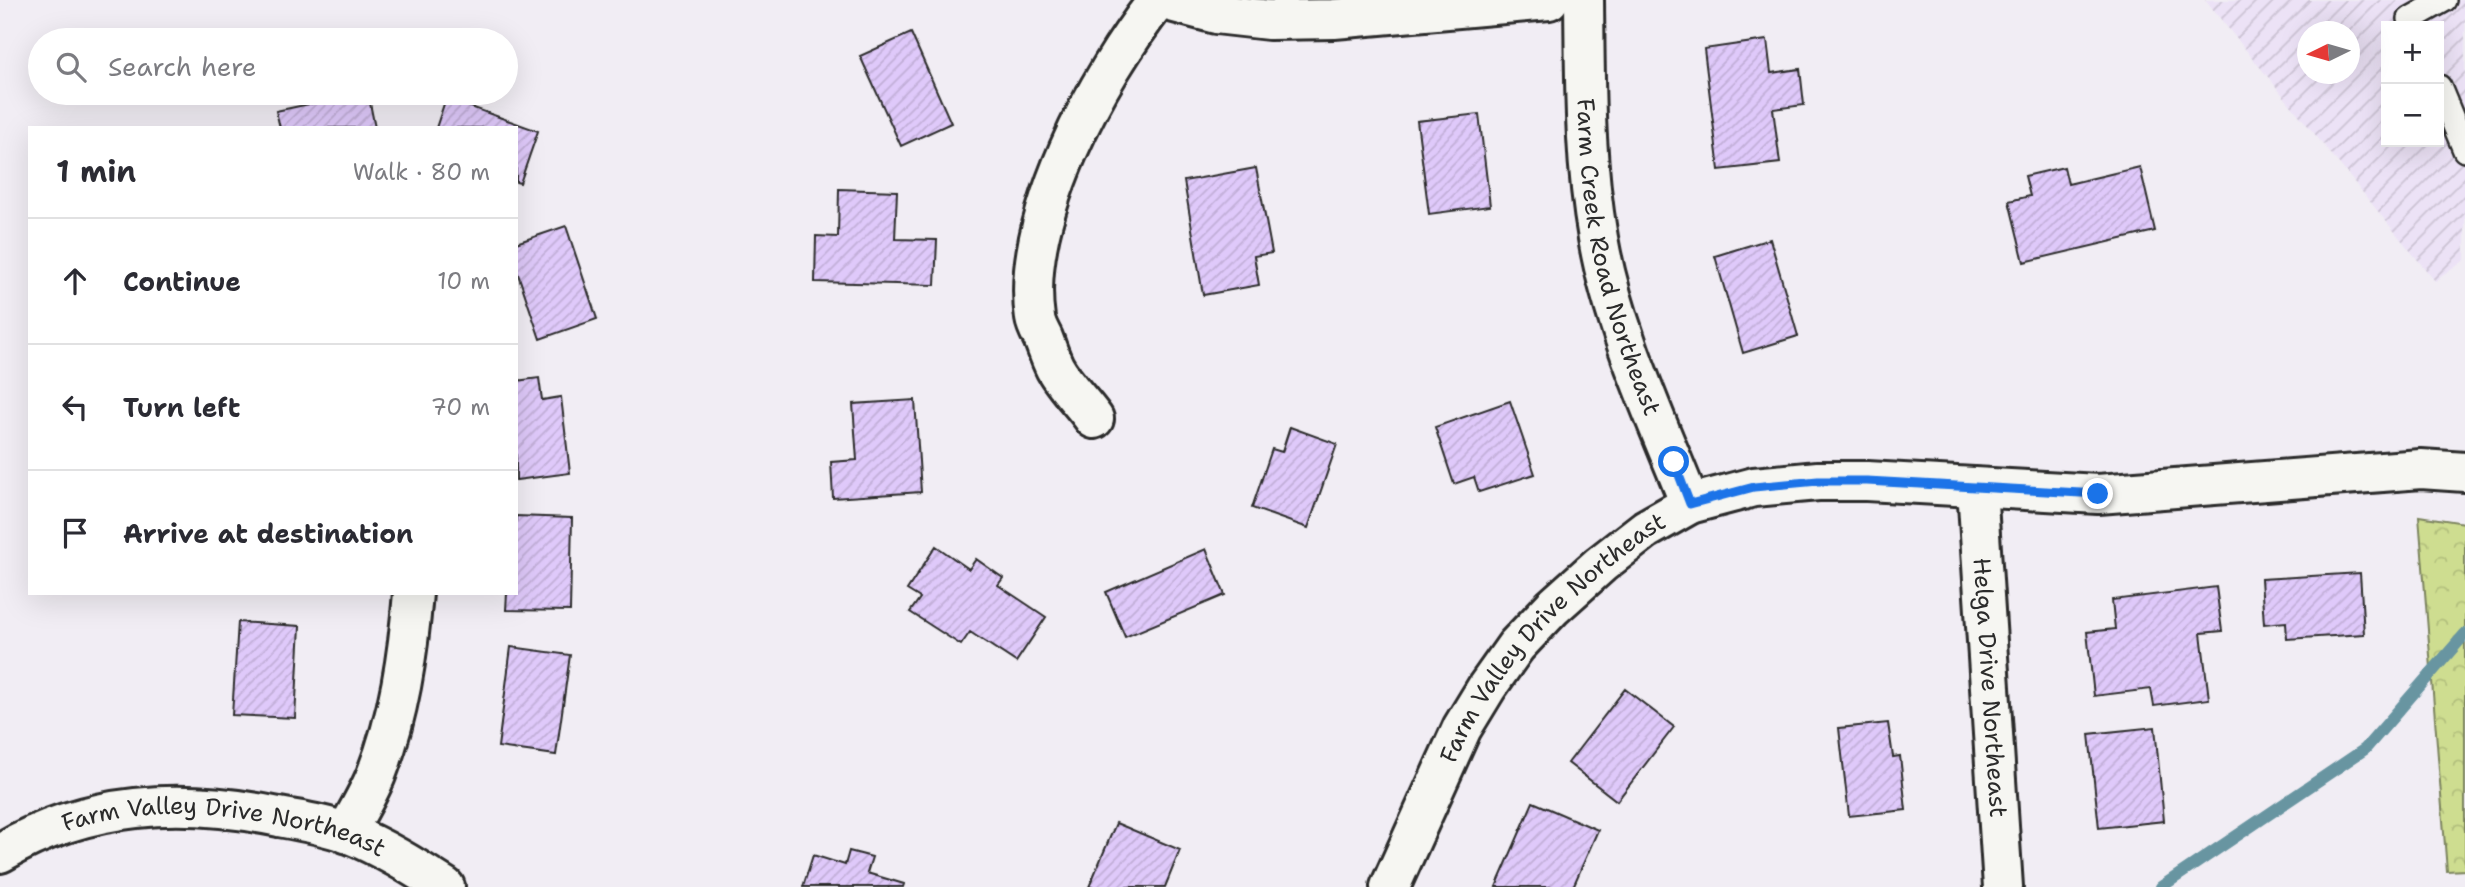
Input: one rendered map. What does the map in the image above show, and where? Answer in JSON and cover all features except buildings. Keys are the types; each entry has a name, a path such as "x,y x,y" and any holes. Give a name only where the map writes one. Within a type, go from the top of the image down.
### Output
{"street":[{"path":"1094,419 1055,368 1035,320 1033,282 1041,233 1073,136 1133,32 1161,0 1216,14 1269,20 1334,19 1549,0"},
{"name":"Farm Creek Road Northeast","path":"1584,0 1590,181 1598,240 1632,356 1690,504"},
{"name":"Farm Valley Drive Northeast","path":"1390,887 1462,728 1486,687 1516,646 1553,607 1601,564 1646,529 1690,504 1754,487 1818,481 1867,481 2098,494 2421,469 2465,472"},
{"name":"Helga Drive Northeast","path":"1978,488 2003,887"},
{"path":"346,833 376,776 393,724 406,668 413,595"},
{"name":"Farm Valley Drive Northeast","path":"0,853 49,827 81,817 156,805 248,810 346,833 403,859 445,887"}],"lane":[{"path":"2411,21 2410,19 2444,0"},
{"path":"2444,99 2465,150"}],"shaded area":[{"path":"2205,0 2465,0 2465,260 2435,281"}],"green space":[{"path":"2419,516 2465,523 2465,870 2447,871"}],"waterway":[{"path":"2161,887 2365,749 2465,634"}],"route":[{"path":"1674,462 1690,504 1754,487 1818,481 1867,481 2098,494"}]}
